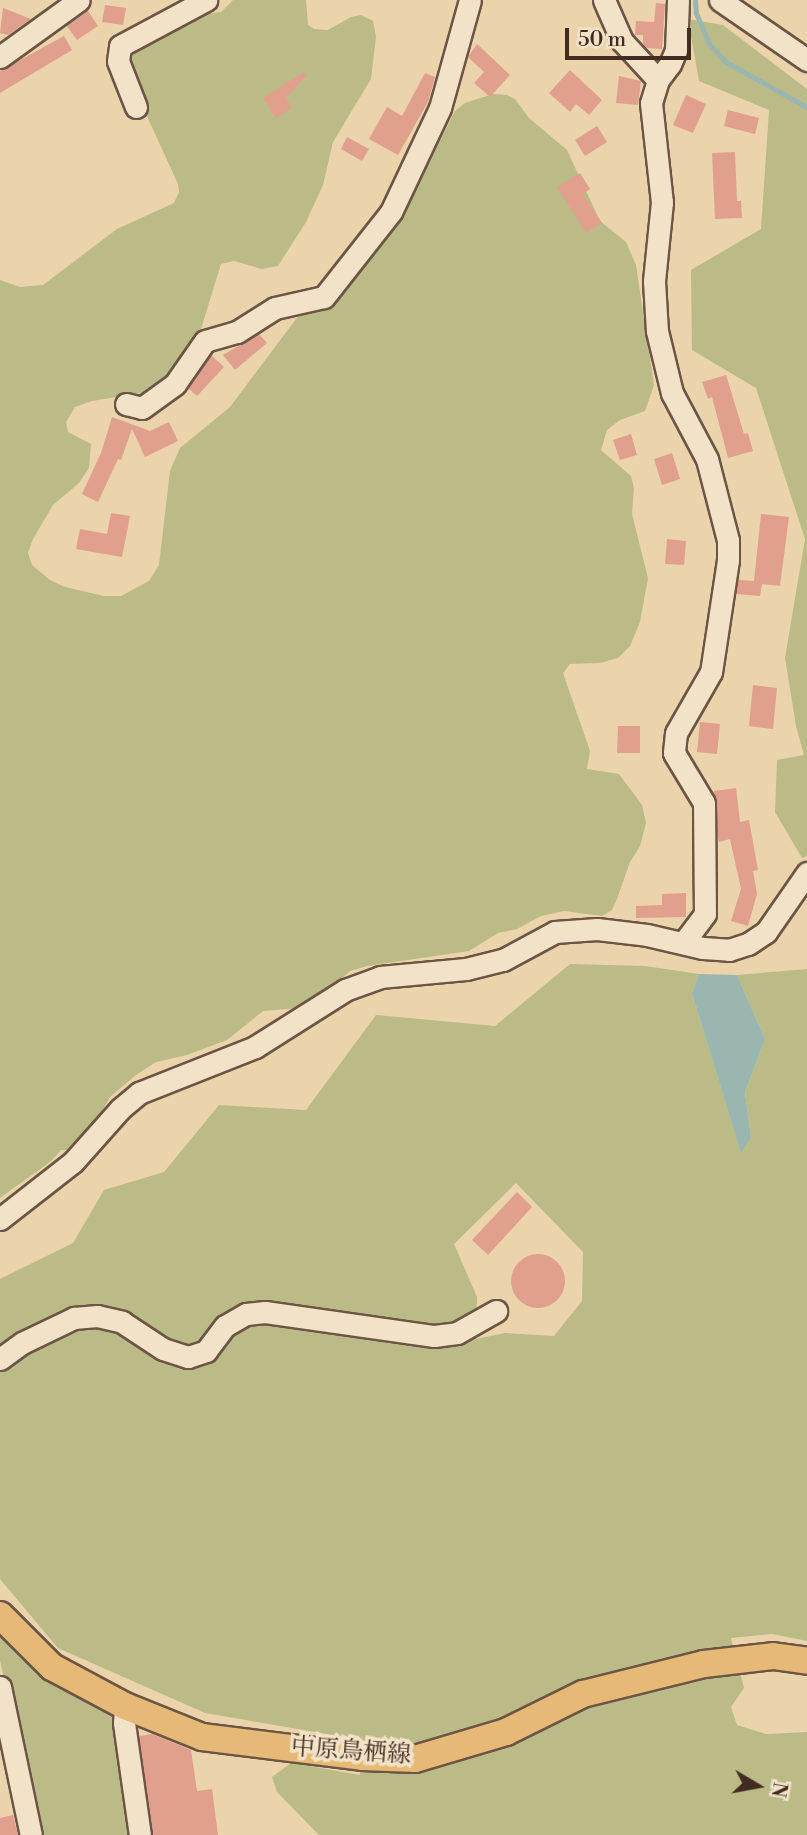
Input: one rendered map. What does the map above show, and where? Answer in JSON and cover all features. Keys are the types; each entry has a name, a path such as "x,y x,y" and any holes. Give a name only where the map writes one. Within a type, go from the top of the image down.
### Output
{"main road":[{"name":"中原鳥栖線","path":"0,1615 52,1667 125,1706 202,1737 362,1757 415,1759 506,1732 583,1694 704,1664 773,1656 807,1661"}],"street":[{"path":"4,50 79,0"},
{"path":"136,107 118,61 120,46 206,0"},
{"path":"126,404 142,408 175,384 205,341 237,332 275,308 324,297 391,212 440,108 470,0"},
{"path":"604,0 622,41 658,80"},
{"path":"678,0 676,50 658,80 651,103 662,202 654,281 657,331 672,393 707,459 728,540 728,560 710,672 676,733 674,753 704,803 705,914 683,943"},
{"path":"720,0 807,60"},
{"path":"0,1219 74,1162 120,1109 139,1093 255,1047 345,990 380,977 466,969 503,960 555,932 597,929 729,950 748,944 773,924 807,873"},
{"path":"0,1359 22,1343 74,1318 97,1315 122,1322 163,1349 188,1357 206,1351 225,1326 246,1314 265,1312 434,1336 457,1333 496,1311"},
{"path":"0,1687 31,1835"},
{"path":"125,1706 124,1723 140,1835"}],"green space":[{"path":"233,0 306,0 308,25 314,29 328,30 351,17 361,15 373,21 376,37 371,79 333,142 323,185 306,222 278,266 262,269 234,261 221,264 196,345 176,374 147,392 92,401 75,407 66,422 68,432 91,444 89,468 79,483 53,505 33,539 28,553 32,565 50,580 65,587 104,596 121,596 149,581 159,565 170,471 180,448 230,407 296,319 335,284 407,207 455,111 465,103 493,94 507,95 515,99 529,118 567,150 600,221 626,242 636,265 654,385 645,411 620,420 607,430 601,450 631,476 634,488 632,514 648,578 640,622 630,646 618,658 600,663 570,664 563,673 590,751 587,769 619,774 642,805 646,823 640,846 630,862 612,910 602,916 564,911 541,916 517,929 498,933 469,951 367,966 350,971 325,994 301,1008 263,1011 227,1040 187,1055 156,1062 136,1075 110,1097 99,1117 73,1150 61,1150 50,1162 0,1198 0,280 20,287 43,285 117,229 174,203 179,192 178,184 141,103 127,56 191,16 221,12"},
{"path":"688,19 723,25 807,89 807,856 802,858 775,812 777,760 804,755 796,726 785,658 805,539 756,388 692,350 691,270 761,229 769,110 699,81"},
{"path":"570,964 645,966 699,974 692,993 741,1152 751,1138 745,1092 765,1039 737,975 807,969 807,1641 772,1634 731,1638 744,1688 731,1707 737,1725 766,1734 807,1732 807,1835 319,1835 277,1792 272,1777 291,1763 360,1775 362,1740 205,1713 58,1648 0,1579 0,1279 73,1243 104,1190 164,1172 219,1105 306,1110 376,1015 495,1026","holes":["516,1183 583,1252 582,1301 554,1336 505,1333 476,1339 477,1297 454,1244"]},
{"path":"7,1632 116,1708 134,1835 38,1835 0,1660 0,1635"}],"water":[{"path":"699,974 737,975 765,1039 745,1092 751,1138 741,1153 692,993"}],"building":[{"path":"656,3 665,4 662,49 647,48 643,44 643,35 635,35 636,21 654,22"},
{"path":"105,5 126,8 123,25 102,22"},
{"path":"3,8 31,19 8,35 0,33"},
{"path":"88,11 98,26 77,40 67,26"},
{"path":"64,36 72,50 0,93 0,71"},
{"path":"477,44 510,75 490,97 474,83 484,72 468,57"},
{"path":"570,70 602,100 589,115 576,104 570,112 549,93"},
{"path":"304,72 307,75 286,98 292,108 276,118 263,98"},
{"path":"425,73 435,77 428,102 398,155 369,139 387,107 402,116"},
{"path":"619,76 641,81 638,105 616,103"},
{"path":"686,95 706,104 693,133 673,125"},
{"path":"728,110 759,118 755,134 724,126"},
{"path":"597,126 607,142 585,156 575,140"},
{"path":"347,137 369,149 362,161 341,149"},
{"path":"735,152 737,201 741,201 742,218 715,219 712,153"},
{"path":"580,173 590,189 583,194 602,223 586,233 557,187"},
{"path":"259,334 267,343 235,370 223,355"},
{"path":"211,355 224,367 197,396 188,388"},
{"path":"726,375 744,434 748,433 753,451 728,458 712,397 708,399 702,382"},
{"path":"112,417 150,431 169,422 178,441 145,457 132,429 121,460 118,459 98,502 82,494 101,453"},
{"path":"631,434 637,455 620,460 613,440"},
{"path":"672,453 680,479 662,485 654,459"},
{"path":"111,513 130,516 122,557 76,549 80,529 107,534"},
{"path":"761,514 789,517 780,586 762,584 760,596 736,594 738,580 754,581"},
{"path":"667,539 686,541 684,565 665,564"},
{"path":"753,685 777,688 773,729 749,726"},
{"path":"700,722 720,724 717,754 697,752"},
{"path":"618,726 640,726 640,753 617,753"},
{"path":"736,788 740,822 749,820 758,870 753,871 757,894 748,926 731,921 741,889 730,839 719,842 717,833 714,791"},
{"path":"686,893 686,917 636,918 636,906 662,905 662,894"},
{"path":"517,1192 532,1207 488,1255 472,1240"},
{"path":"538,1254 557,1262 565,1281 557,1300 538,1308 519,1300 511,1281 519,1262"},
{"path":"152,1734 191,1750 197,1791 212,1789 218,1835 153,1835 139,1736"},
{"path":"13,1815 18,1835 0,1835 0,1818"}],"waterway":[{"path":"695,0 696,13 709,44 726,62 807,107"}]}
